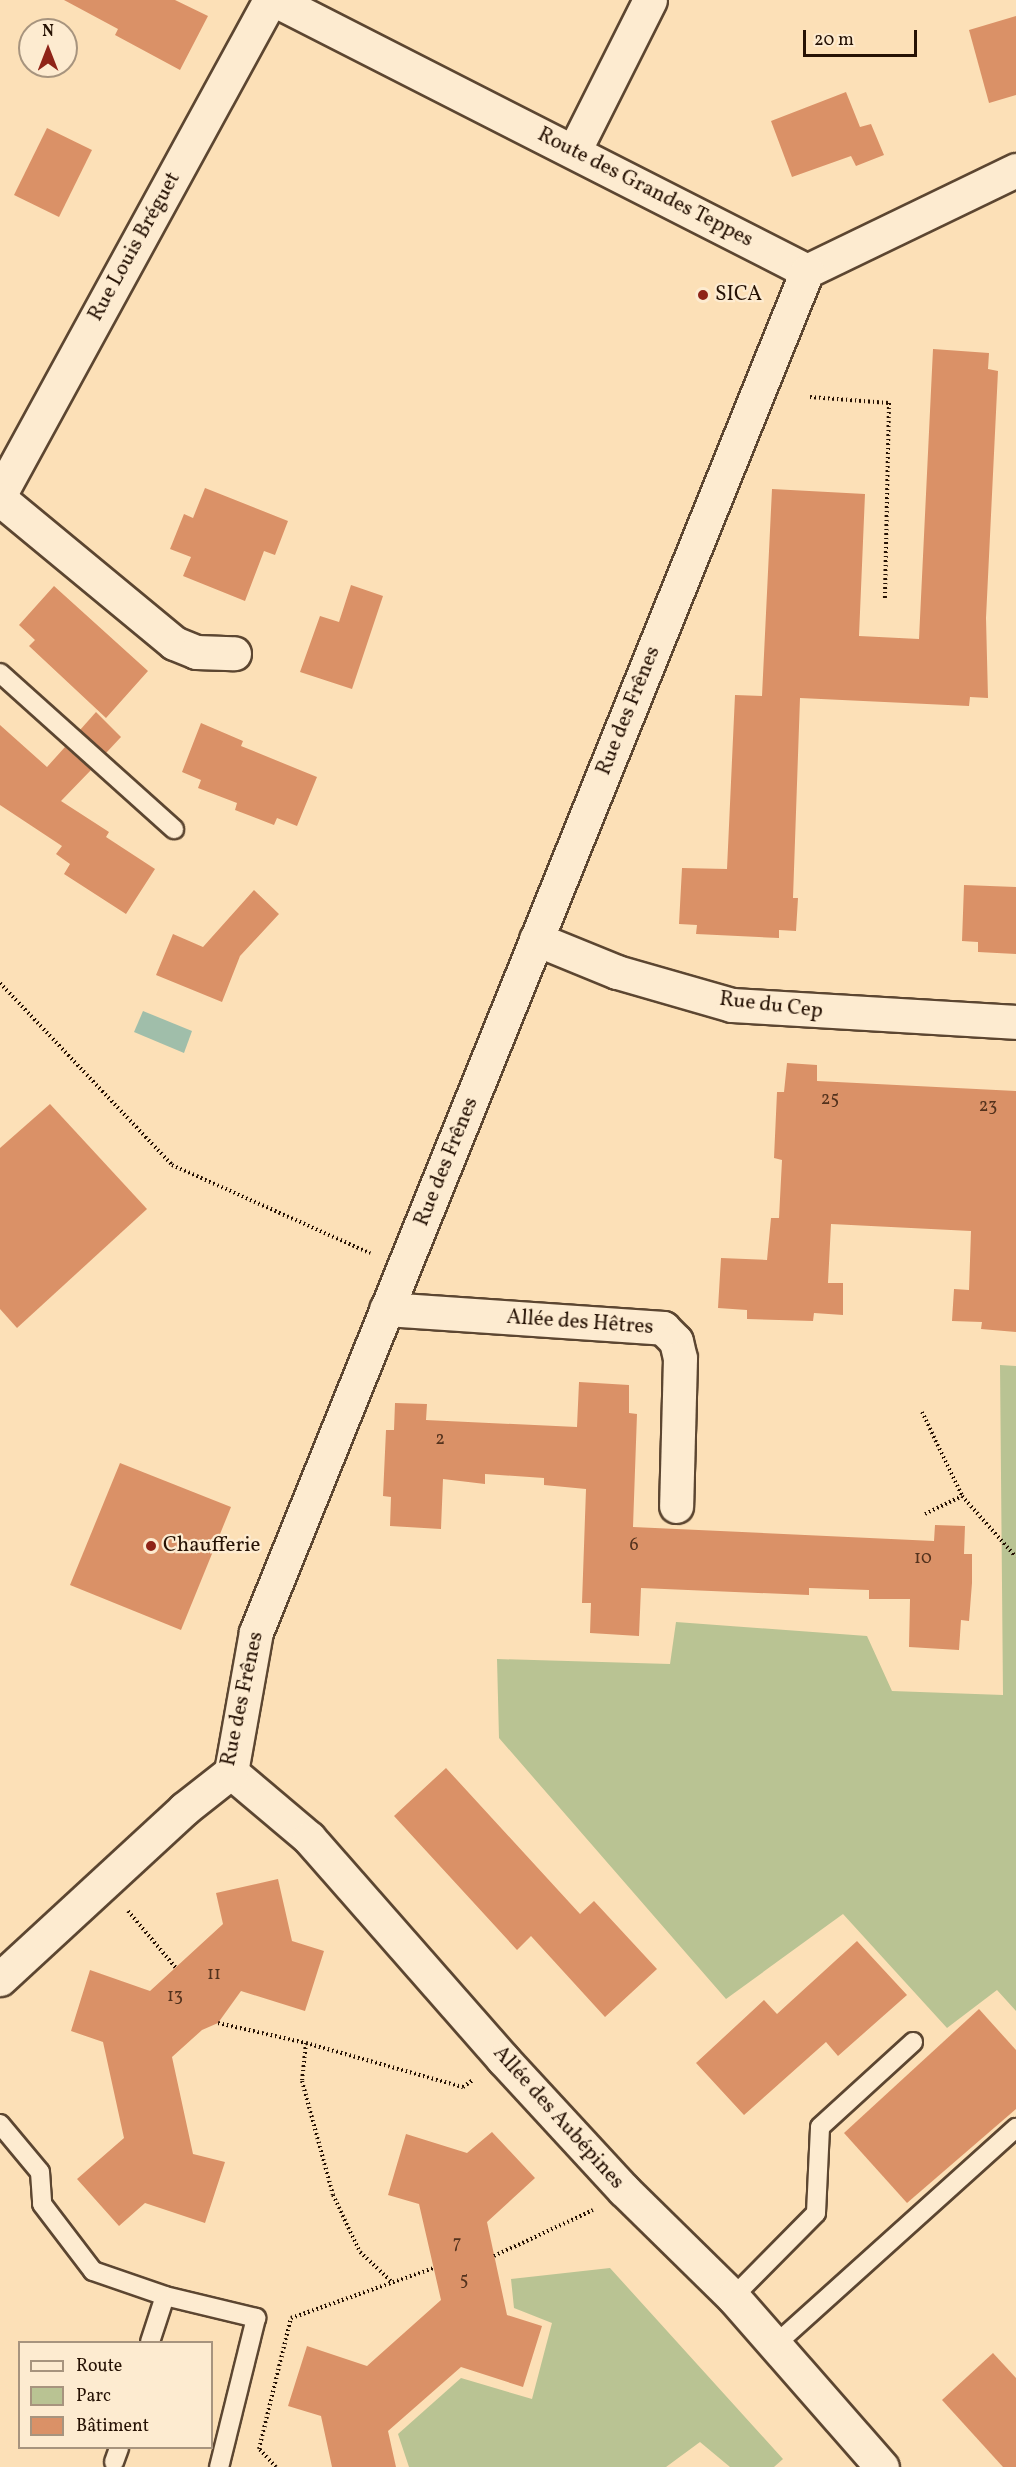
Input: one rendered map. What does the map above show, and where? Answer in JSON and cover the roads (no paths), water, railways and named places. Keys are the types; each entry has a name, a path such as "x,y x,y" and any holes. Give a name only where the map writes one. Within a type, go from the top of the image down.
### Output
{"street":[{"name":"Route des Grandes Teppes","path":"273,0 574,151 807,272"},
{"name":"Rue Louis Bréguet","path":"0,497 273,0"},
{"path":"574,151 650,0"},
{"path":"807,272 1016,170"},
{"name":"Rue des Frênes","path":"0,1979 106,1884 184,1809 231,1772 255,1632 807,272"},
{"path":"0,497 174,644 196,652 234,653"},
{"name":"Rue du Cep","path":"536,939 617,972 732,1005 1016,1022"},
{"name":"Allée des Hêtres","path":"386,1310 663,1328 676,1341 680,1358 676,1506"},
{"name":"Allée des Aubépines","path":"231,1772 309,1838 503,2059 624,2190 733,2297 882,2467"}],"lane":[{"path":"0,673 174,829"},
{"path":"733,2297 816,2213 820,2127 913,2042"},
{"path":"0,2124 40,2172 42,2204 93,2271 165,2296 256,2318 219,2467"},
{"path":"776,2344 1016,2128"},
{"path":"151,2341 165,2296"}],"place":[{"name":"SICA","path":"703,295"},
{"name":"Chaufferie","path":"151,1546"}]}
